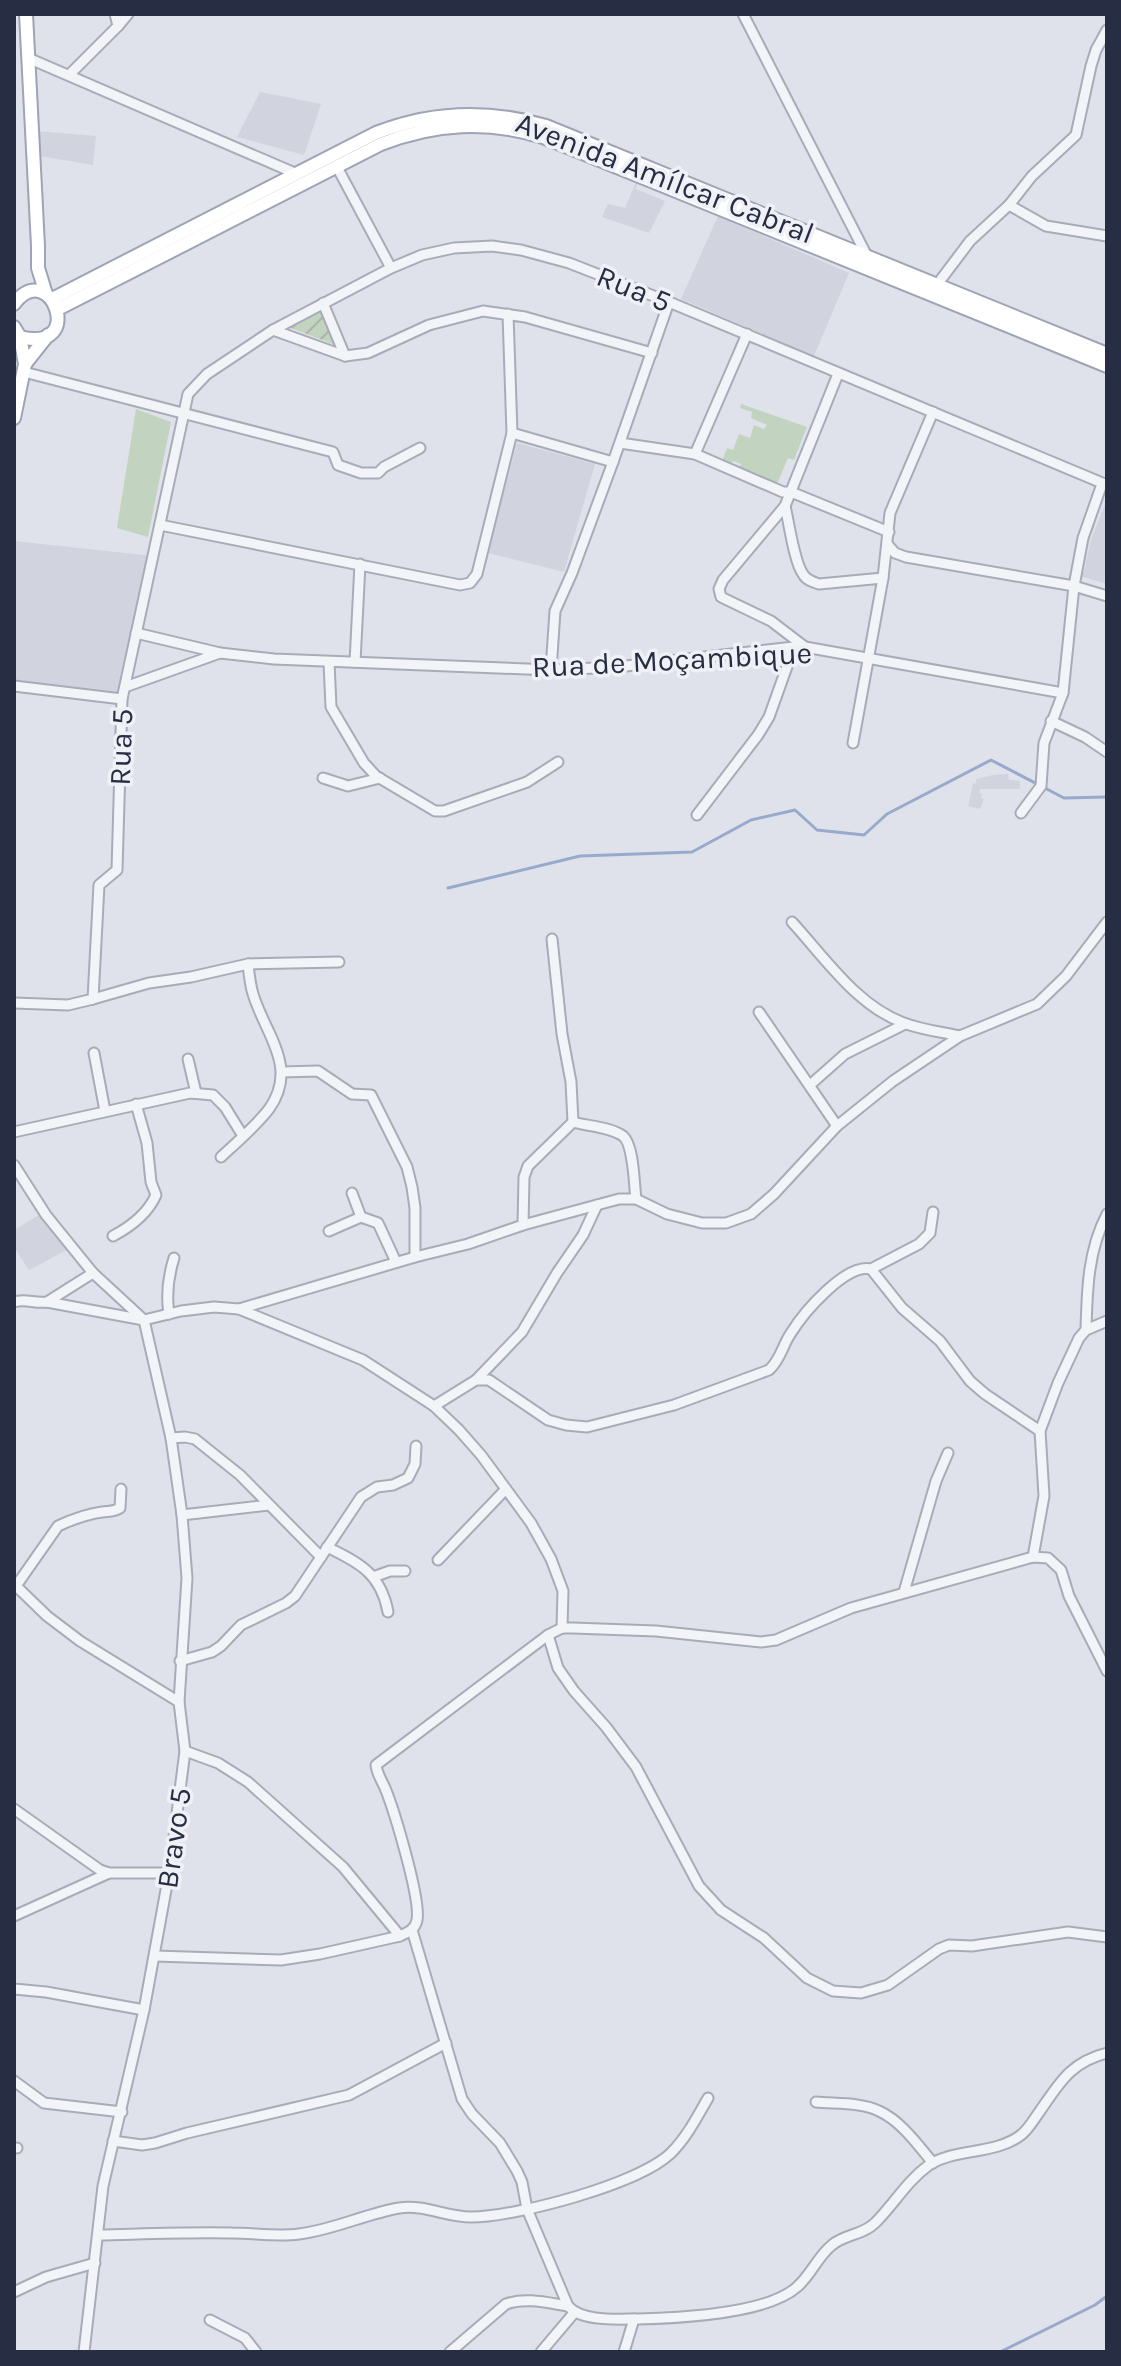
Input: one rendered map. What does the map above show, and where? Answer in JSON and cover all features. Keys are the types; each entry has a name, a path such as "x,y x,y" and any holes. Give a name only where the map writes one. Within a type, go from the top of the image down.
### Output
{"main road":[{"path":"14,418 25,368 57,324 52,300 38,268 26,14"},
{"name":"Avenida Amílcar Cabral","path":"52,300 376,133 415,120 462,114 504,116 546,126 1107,354"},
{"name":"Avenida Amílcar Cabral","path":"52,300 381,144 423,130 479,125 519,130 543,137 1107,366"},
{"path":"18,299 30,285 38,268"},
{"path":"18,299 36,291 52,300"},
{"path":"25,368 16,338 33,340 49,334"}],"street":[{"path":"115,14 118,26"},
{"path":"69,75 128,14"},
{"path":"743,14 867,256"},
{"path":"936,286 970,241 1076,135 1091,66 1107,30"},
{"path":"28,58 297,174"},
{"path":"337,167 391,268"},
{"path":"1009,205 1046,226 1107,236"},
{"name":"Rua 5","path":"93,999 99,885 117,870 122,699 188,394 196,383 218,366 273,330 391,268 422,255 454,248 492,246 569,263 1105,484"},
{"path":"551,670 555,611 613,462 669,302"},
{"path":"323,303 345,356"},
{"path":"273,330 345,356 368,353 429,325 483,311 525,317 652,353"},
{"path":"160,525 460,585 470,583 477,574 512,433 508,314"},
{"path":"695,454 747,334"},
{"path":"25,368 333,452 338,465 361,473 378,473 420,448"},
{"path":"697,815 764,726 799,647 771,621 721,597 719,593 723,580 785,506 838,374"},
{"path":"853,743 883,578 890,513 933,412"},
{"path":"512,433 613,462"},
{"path":"620,443 695,454 783,492 791,492 889,532"},
{"path":"1021,813 1041,786 1044,743 1063,693 1074,586 1083,538 1105,484"},
{"path":"785,506 799,565 810,581 819,584 883,578"},
{"path":"888,545 895,553 906,557 1074,586 1107,596"},
{"path":"355,662 360,564"},
{"name":"Rua de Moçambique","path":"136,633 220,653 329,662 551,670 617,667 799,647 1063,693"},
{"path":"125,687 220,653"},
{"path":"329,662 331,707 364,763 380,778 435,811 444,811 527,782 558,762"},
{"path":"14,686 122,699"},
{"path":"1051,721 1085,737 1107,752"},
{"path":"323,778 348,786 380,778"},
{"path":"792,922 866,1001 885,1014 905,1024 960,1036"},
{"path":"239,1309 619,1199 636,1199 667,1214 702,1223 726,1223 751,1214 774,1194 837,1126 893,1081 960,1036 1037,1004 1066,976 1107,922"},
{"path":"523,1225 524,1177 528,1166 573,1122 571,1082 562,1034 552,939"},
{"path":"14,1003 68,1005 149,983 248,964 339,962"},
{"path":"221,1157 271,1107 280,1087 282,1072 275,1043 253,994 248,964"},
{"path":"759,1012 837,1126"},
{"path":"810,1085 845,1054 905,1024"},
{"path":"94,1053 105,1111"},
{"path":"188,1059 196,1093"},
{"path":"282,1072 318,1071 352,1094 371,1095 407,1167 415,1208 415,1257"},
{"path":"14,1132 196,1093 213,1095 225,1107 243,1136"},
{"path":"113,1236 127,1229 152,1205 156,1195 136,1104"},
{"path":"573,1122 615,1132 629,1143 636,1199"},
{"path":"14,1165 46,1215 93,1273 144,1320"},
{"path":"352,1193 361,1217"},
{"path":"434,1406 476,1380 522,1332 583,1235 597,1205"},
{"path":"871,1269 919,1244 930,1233 933,1212"},
{"path":"1086,1330 1091,1258 1107,1214"},
{"path":"329,1231 361,1217 378,1223 396,1262"},
{"path":"169,1314 168,1285 174,1258"},
{"path":"476,1380 489,1380 548,1420 566,1425 587,1427 674,1405 769,1370 778,1362 792,1331 826,1291 864,1267 871,1269 902,1308 940,1341 970,1381 1040,1431"},
{"path":"47,1302 93,1273"},
{"path":"14,1302 26,1299 144,1320 214,1307 239,1309 363,1360 434,1406 481,1455 531,1523 551,1559 563,1591 562,1628"},
{"name":"Bravo 5","path":"84,2352 103,2186 155,1956 185,1751 179,1702 187,1578 182,1515 171,1438 144,1320"},
{"path":"1033,1557 1044,1496 1040,1431 1079,1338 1086,1330 1107,1321"},
{"path":"171,1438 195,1439 240,1475 269,1505 324,1552 357,1563 373,1577 384,1594 388,1612"},
{"path":"180,1661 212,1652 241,1625 286,1603 304,1584 361,1497 377,1487 393,1485 408,1478 415,1464 416,1446"},
{"path":"904,1592 936,1481 948,1453"},
{"path":"121,1489 120,1508 117,1510 58,1526 15,1585 47,1616 80,1641 179,1702"},
{"path":"438,1560 505,1490"},
{"path":"182,1515 269,1505"},
{"path":"155,1956 281,1960 400,1936 412,1930 417,1922 414,1891 394,1816 376,1765 548,1635 562,1628 656,1631 761,1642 776,1640 851,1608 904,1592 1033,1557 1048,1558 1061,1570 1069,1596 1107,1671"},
{"path":"373,1577 390,1571 405,1571"},
{"path":"548,1635 558,1668 636,1767 699,1886 721,1910 764,1938 807,1978 833,1991 861,1993 888,1985 949,1945 972,1946 1068,1932 1107,1937"},
{"path":"185,1751 218,1763 248,1782 343,1867 400,1936"},
{"path":"14,1809 90,1865 109,1873 169,1873"},
{"path":"14,1916 109,1873"},
{"path":"412,1930 466,2107 500,2143 522,2182 527,2209 571,2310"},
{"path":"14,1989 144,2010"},
{"path":"113,2141 142,2145 155,2143 349,2095 446,2043"},
{"path":"450,2352 506,2304 517,2300 571,2310 585,2316 634,2319 752,2307 775,2301 797,2287 837,2240 862,2233 874,2224 911,2180 933,2163 1006,2144 1024,2133 1072,2068 1093,2056 1107,2053"},
{"path":"14,2081 44,2103 122,2112"},
{"path":"99,2235 288,2235 317,2231 400,2208 434,2209 471,2217 527,2209 593,2191 648,2168 669,2155 691,2130 708,2098"},
{"path":"816,2102 878,2110 905,2130 933,2163"},
{"path":"14,2292 46,2277 95,2263"},
{"path":"541,2352 571,2310"},
{"path":"624,2352 634,2319"},
{"path":"210,2320 245,2338 256,2352"}],"shaded area":[{"path":"260,92 321,104 304,155 237,137"},
{"path":"36,131 96,136 93,165 34,155"},
{"path":"636,182 636,189 665,201 649,233 602,217 608,204 625,208"},
{"path":"718,216 849,273 814,356 681,299"},
{"path":"517,443 595,464 564,572 488,553"},
{"path":"1107,499 1107,584 1080,576"},
{"path":"14,541 153,556 122,699 14,686"},
{"path":"1008,774 1009,780 1020,781 1020,789 980,789 981,798 984,799 980,809 968,806 976,779"},
{"path":"39,1215 67,1250 29,1270 14,1247 14,1230"}],"green space":[{"path":"320,310 338,346 291,328"},
{"path":"741,404 807,427 794,460 788,458 777,484 739,468 741,464 733,461 731,465 722,461 727,448 733,450 739,434 750,438 754,425 764,429 767,425 751,418 752,412 740,408"},
{"path":"136,409 171,422 148,537 117,528"}],"waterway":[{"path":"448,888 580,856 692,852 751,820 795,810 817,830 864,835 887,814 991,760 1064,798 1107,797"},
{"path":"1000,2352 1095,2305 1107,2296"}]}
